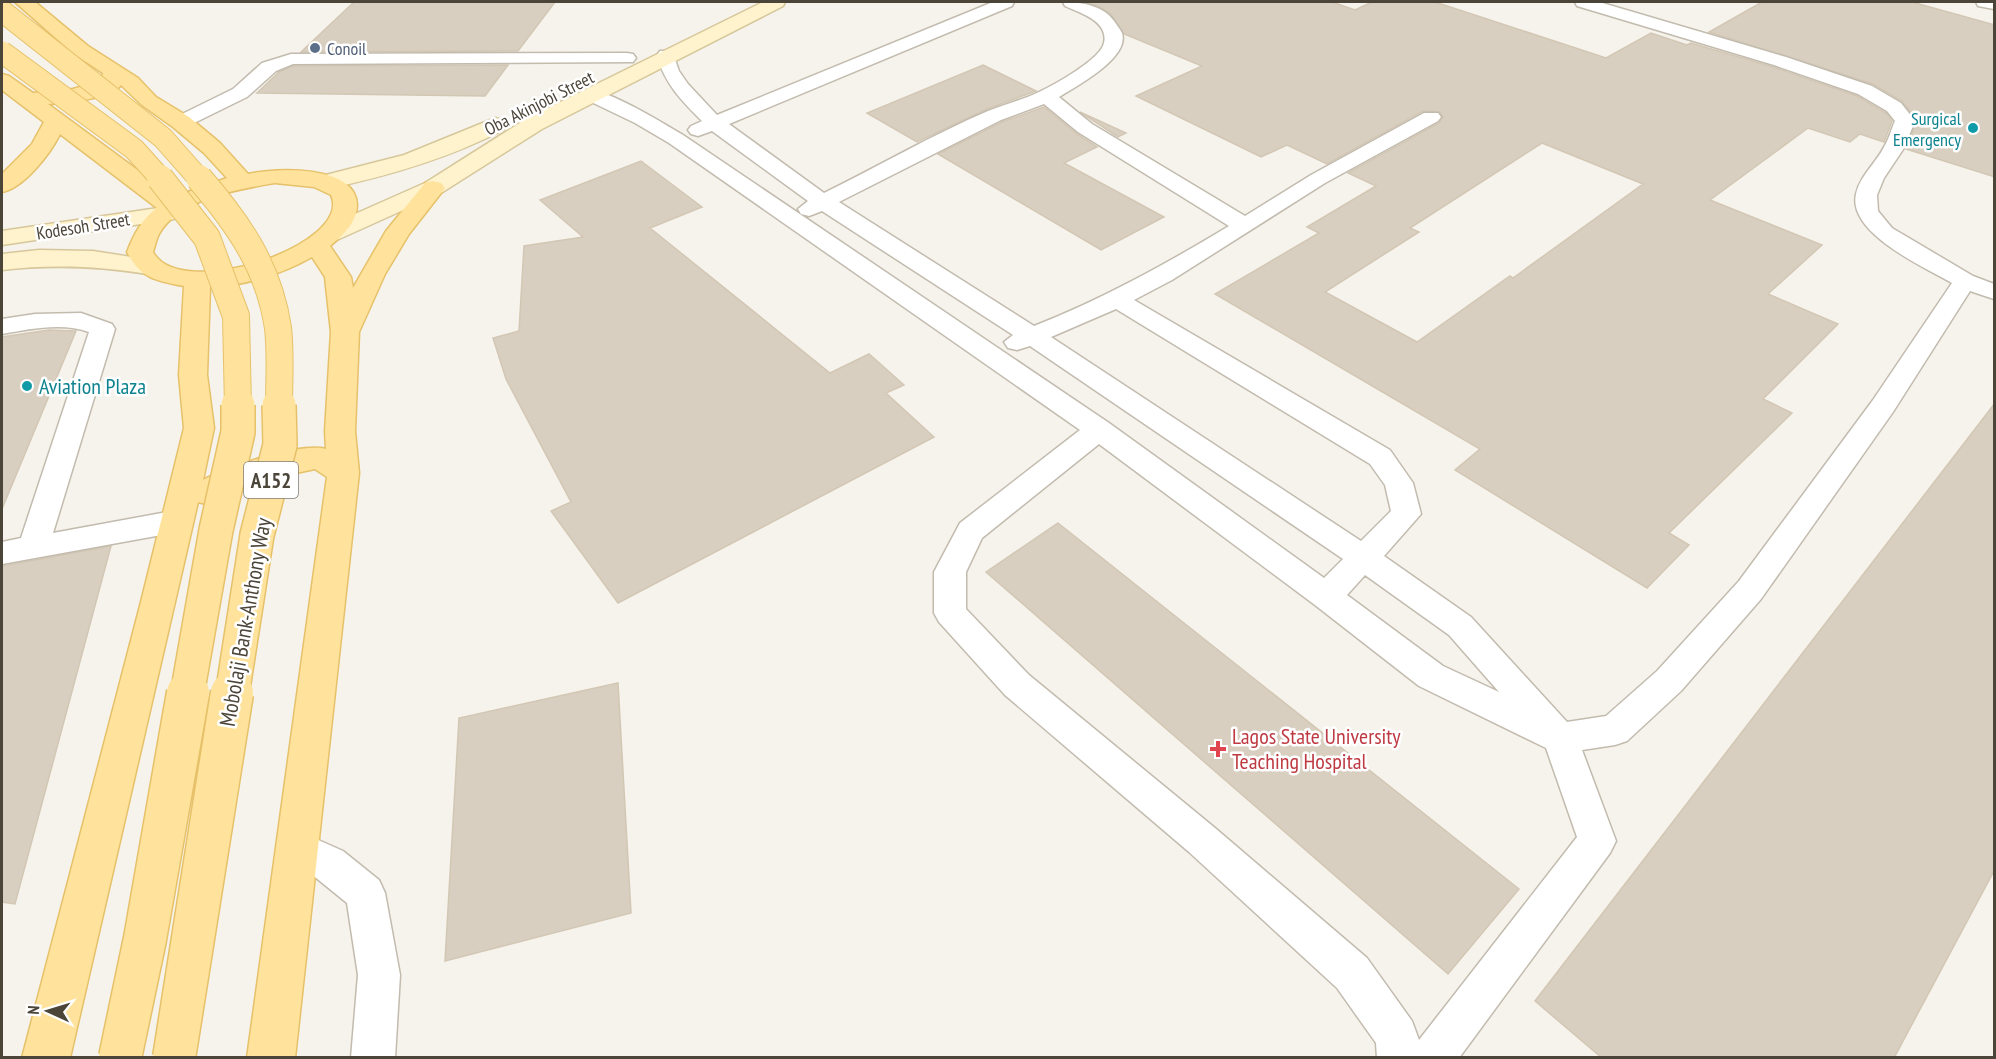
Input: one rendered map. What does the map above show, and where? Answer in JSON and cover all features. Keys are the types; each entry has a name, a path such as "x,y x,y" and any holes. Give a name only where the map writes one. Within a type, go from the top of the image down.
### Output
{"main road":[{"path":"24,2 81,50 132,82 149,101 181,122 212,148 242,181"},
{"name":"Mobolaji Bank-Anthony Way","path":"2,11 163,138 194,173 243,233 269,284 278,329 280,444 257,536 174,1058"},
{"name":"Mobolaji Bank-Anthony Way","path":"2,52 134,149 170,189 207,238 236,316 238,432 216,530 145,939 120,1058"},
{"path":"29,99 68,97 99,90 111,84 114,70"},
{"path":"2,80 29,99 168,211"},
{"path":"2,185 27,165 48,141 55,121"},
{"path":"275,176 303,177 326,182 340,191 346,203 344,218 323,240 291,259 261,270 228,277 197,279 168,275 148,266 140,252 143,236 168,211 210,190 242,181 275,176"},
{"path":"345,332 372,274 398,231 434,188"},
{"path":"271,1058 343,473 340,431 345,332 338,277 323,240"},
{"path":"46,1058 199,428 194,375 197,279"},
{"path":"179,515 226,480 283,463 320,458 343,473"}],"street":[{"name":"Oba Akinjobi Street","path":"326,182 375,172 444,151 627,58 744,2"},
{"path":"323,240 434,188 534,124 776,2"},
{"path":"1985,2 1995,4"},
{"name":"Kodesoh Street","path":"2,238 168,211"},
{"name":"Kodesoh Street","path":"2,262 23,258 60,256 98,258 148,266"}],"lane":[{"path":"676,139 1006,2"},
{"path":"792,218 994,116 1046,96 1085,73 1106,55 1113,45 1113,33 1104,19 1071,2"},
{"path":"1583,2 1854,86 1894,106 1905,121 1894,148 1873,178 1866,195 1867,212 1884,233 1965,281 1995,292"},
{"path":"666,56 670,71 681,88 714,123 823,202 1032,336 1364,558 1460,626 1560,738 1597,841 1432,1058"},
{"path":"181,122 240,93 269,67 291,59 627,58"},
{"path":"590,94 642,119 676,139 1099,430 1431,676 1560,738 1615,730 1669,681 1750,590 1883,406 1965,281"},
{"path":"1046,96 1085,128 1245,226"},
{"path":"988,355 1116,299 1164,275 1318,179 1431,117"},
{"path":"1116,299 1380,456 1399,483 1406,514 1326,596"},
{"path":"2,326 35,321 81,320 103,329 33,547"},
{"path":"1099,430 971,531 950,572 950,613 1017,685 1202,840 1352,973 1397,1036 1399,1058"},
{"path":"2,554 179,515"},
{"path":"298,849 329,864 365,893 379,975 373,1058"}],"building":[{"path":"354,2 555,2 518,51 301,52"},
{"path":"1084,2 1332,2 1355,10 1372,2 1435,2 1606,58 1651,33 1687,45 1691,43 1773,67 1857,96 1886,113 1892,121 1884,142 1860,134 1850,142 1808,128 1710,200 1822,245 1768,294 1838,324 1763,399 1792,413 1669,533 1689,545 1647,588 1455,470 1480,449 1215,294 1319,233 1307,227 1376,186 1348,173 1439,123 1443,117 1440,112 1423,111 1327,164 1287,145 1261,157 1136,96 1202,66 1124,34 1111,14 1098,6","holes":["1542,143 1643,184 1513,278 1510,276 1417,342 1325,292 1419,232 1410,228"]},
{"path":"1762,2 1912,2 1995,25 1995,177 1906,149 1917,120 1902,101 1873,84 1709,32"},
{"path":"508,65 485,96 257,93 279,72 293,66"},
{"path":"983,65 1036,91 987,109 917,142 867,113"},
{"path":"1044,107 1097,147 1064,163 1164,217 1101,250 938,154 1002,122"},
{"path":"1080,112 1126,133 1118,137"},
{"path":"641,161 702,207 650,228 830,373 869,354 904,385 886,393 934,437 618,603 551,511 571,502 506,379 493,338 519,331 524,246 583,237 540,200"},
{"name":"Aviation Plaza","path":"49,330 76,331 2,509 2,337"},
{"path":"1995,403 1995,869 1894,1058 1602,1058 1535,1001"},
{"path":"1058,523 1519,889 1448,974 986,572"},
{"path":"111,546 15,904 2,902 2,566"},
{"path":"618,683 631,913 445,961 459,718"}],"place":[{"name":"Conoil","path":"315,48"},
{"name":"Surgical Emergency","path":"1973,128"},
{"name":"Aviation Plaza","path":"27,386"},
{"name":"Lagos State University Teaching Hospital","path":"1218,749"}]}
